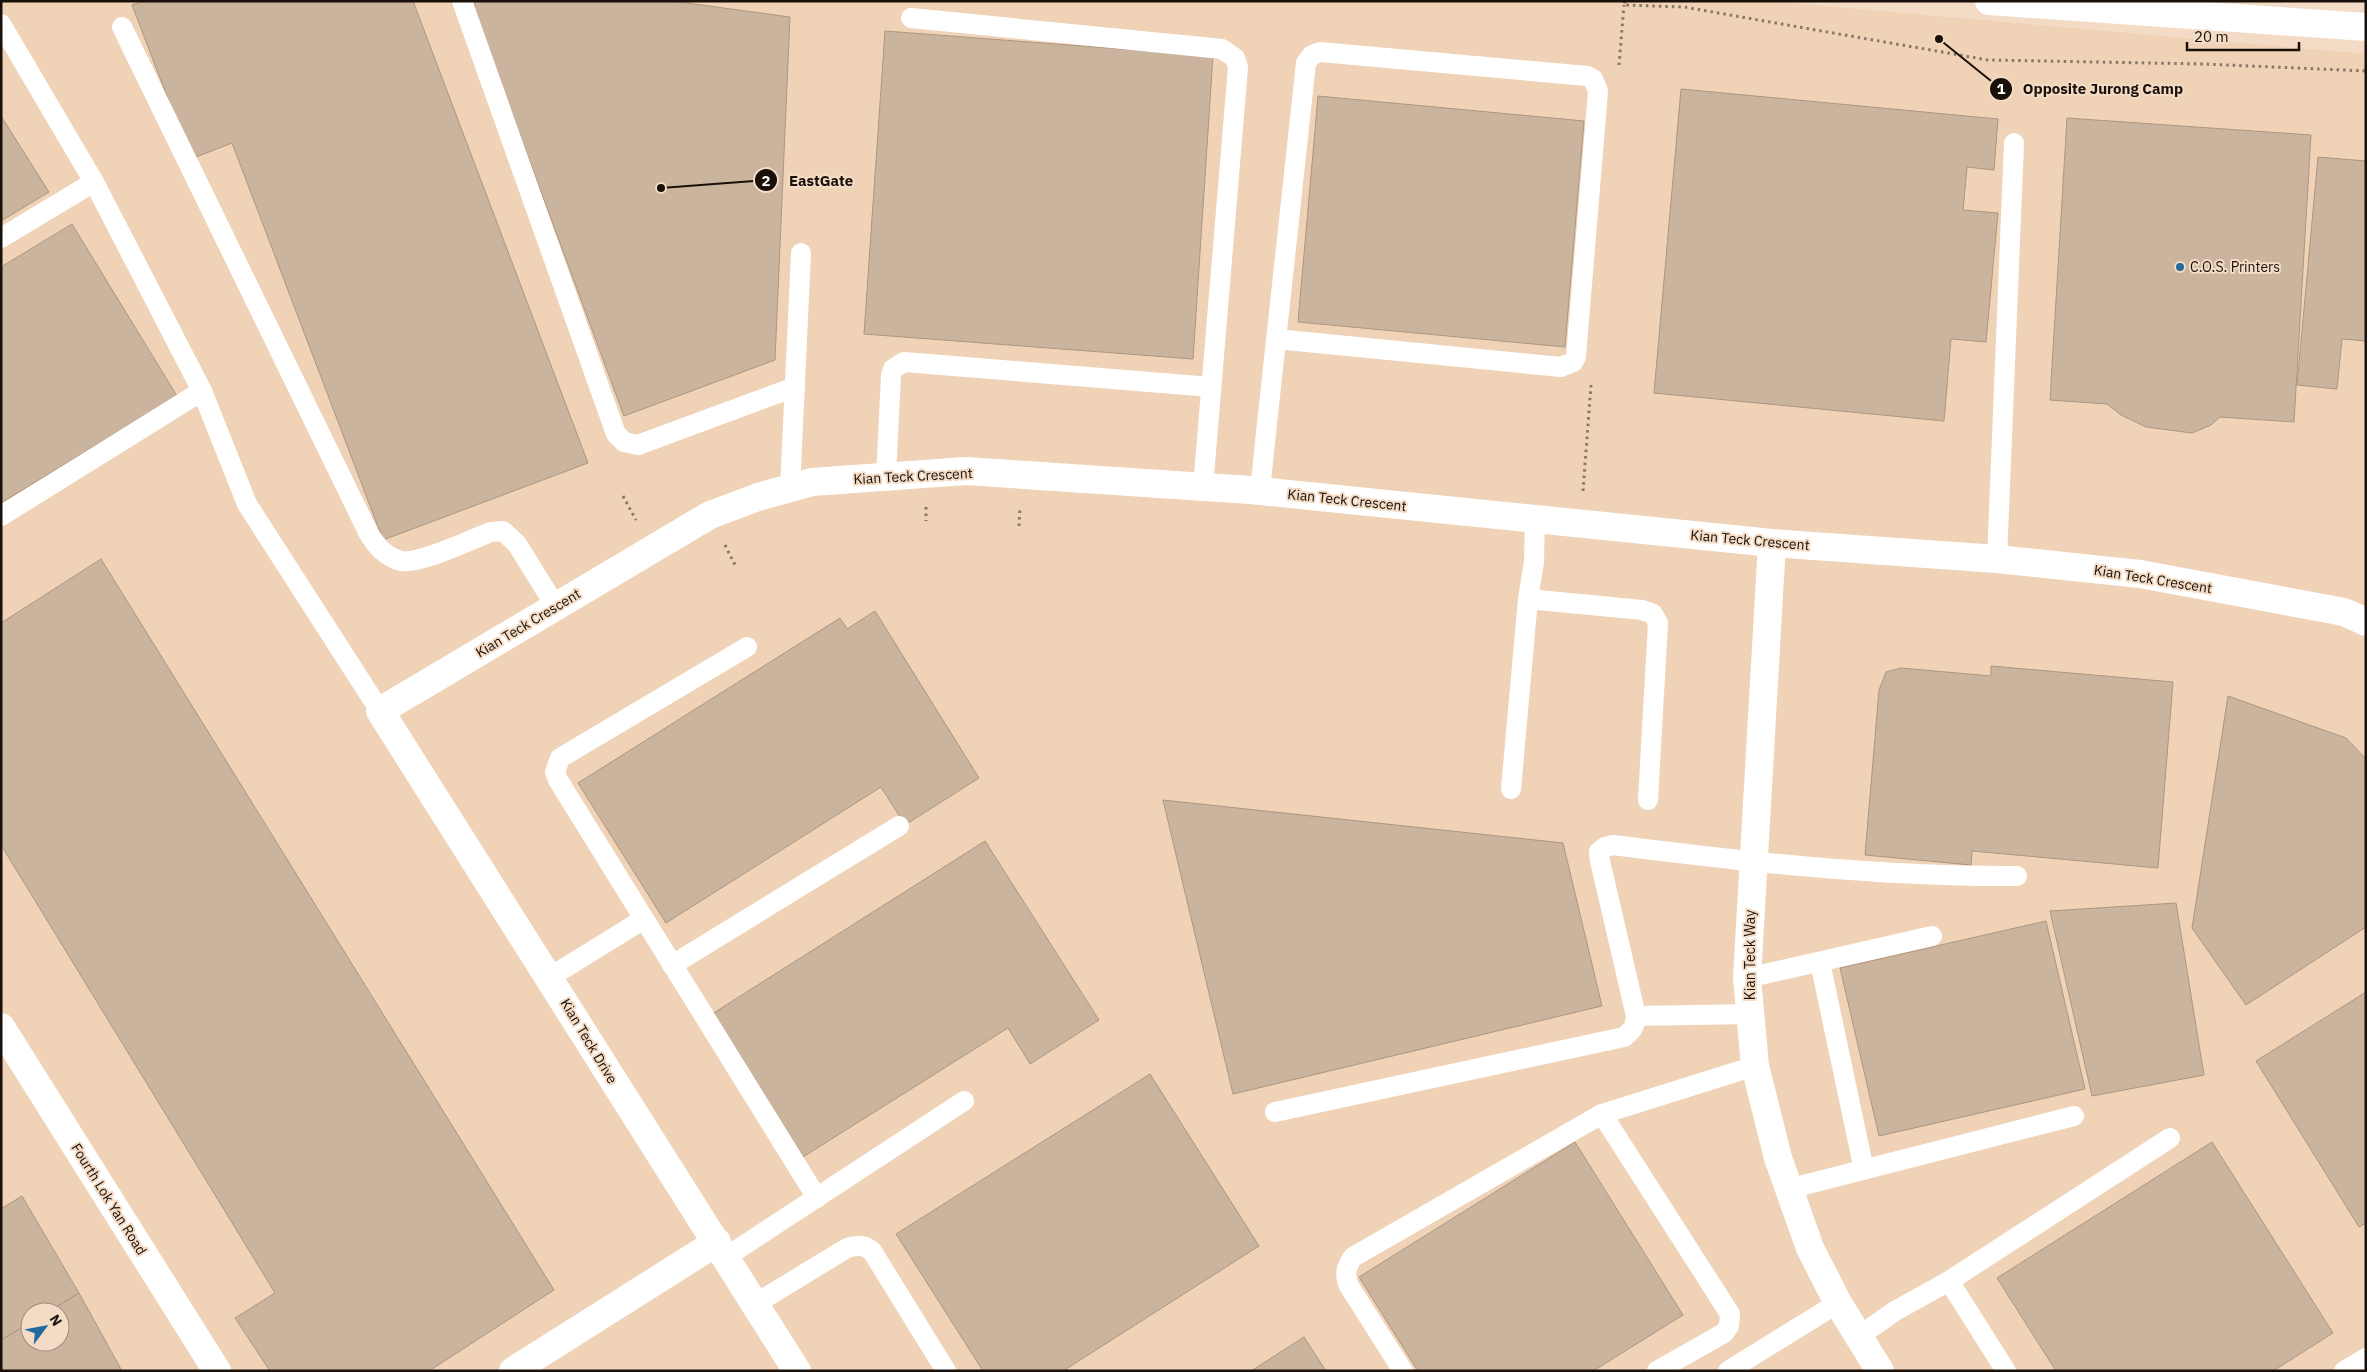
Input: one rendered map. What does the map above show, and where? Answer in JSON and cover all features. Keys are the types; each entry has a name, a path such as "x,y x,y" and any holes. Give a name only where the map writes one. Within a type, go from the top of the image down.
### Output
{"street":[{"path":"1989,1 2366,27"},
{"name":"Kian Teck Crescent","path":"380,711 710,516 758,498 812,482 966,471 1260,491 1772,543 1997,559 2140,574 2344,612 2366,622"},
{"name":"Kian Teck Way","path":"1772,543 1752,861 1747,978 1754,1066 1778,1158 1810,1248 1838,1303 1880,1371"},
{"name":"Kian Teck Drive","path":"380,711 550,977 605,1068 797,1371"},
{"name":"Fourth Lok Yan Road","path":"1,1027 216,1371"},
{"path":"513,1371 721,1250"}],"lane":[{"path":"462,1 616,434 624,442 638,445 795,387"},
{"path":"911,18 1222,49 1236,58 1238,67 1202,487"},
{"path":"1,24 94,182 202,391 247,504 380,711"},
{"path":"122,27 369,534 379,550 401,561 416,561 491,532 503,531 517,544 556,606"},
{"path":"1260,491 1276,339 1306,63 1312,55 1320,52 1587,76 1593,80 1598,92 1576,357 1574,362 1561,367 1276,339"},
{"path":"1997,559 2014,143"},
{"path":"1,238 94,182"},
{"path":"790,489 801,253"},
{"path":"886,477 891,375 893,369 904,362 1211,387"},
{"path":"1,516 202,391"},
{"path":"1510,789 1528,599 1534,562 1535,519"},
{"path":"1528,599 1642,610 1653,614 1658,623 1648,800"},
{"path":"747,647 560,758 554,772 816,1198"},
{"path":"672,965 899,826"},
{"path":"1275,1112 1624,1037 1636,1025 1636,1016 1599,852 1605,847 1613,846 1752,861 1938,877 2016,876"},
{"path":"550,977 644,919"},
{"path":"1747,978 1932,936"},
{"path":"1820,962 1864,1170"},
{"path":"1636,1016 1750,1014"},
{"path":"1403,1371 1349,1286 1346,1279 1346,1266 1354,1257 1602,1114 1754,1066"},
{"path":"721,1250 816,1198 964,1101"},
{"path":"1602,1114 1730,1314 1729,1326 1724,1333 1657,1371"},
{"path":"1788,1189 2074,1116"},
{"path":"1858,1337 1895,1312 1949,1281 2170,1138"},
{"path":"756,1304 847,1248 858,1245 867,1246 872,1250 946,1371"},
{"path":"1949,1281 2006,1371"},
{"path":"1728,1371 1838,1303"},
{"path":"2344,1371 2366,1358"}],"path":[{"path":"1625,1 1624,5 1684,7 1988,60 2204,64 2366,71"}],"shaded area":[{"path":"1,1 1767,1 2366,54 2366,1371 1,1371"}],"building":[{"path":"144,1 413,1 588,463 383,540 232,143 191,159 132,5"},
{"path":"476,1 672,1 790,17 775,360 624,416 473,8"},
{"path":"885,31 1213,56 1193,359 864,334"},
{"path":"1681,89 1998,119 1994,170 1967,167 1963,210 1998,213 1986,342 1951,339 1944,421 1654,393"},
{"path":"1318,96 1584,121 1565,347 1298,322"},
{"path":"1,116 49,192 1,221"},
{"name":"C.O.S. Printers","path":"2067,118 2311,135 2294,422 2220,417 2211,425 2192,433 2146,427 2121,415 2107,404 2050,400"},
{"path":"2318,157 2366,161 2366,341 2342,339 2337,389 2297,385"},
{"path":"72,224 177,396 1,503 1,267"},
{"path":"101,559 554,1290 429,1371 270,1371 235,1318 275,1293 1,845 1,623"},
{"path":"875,611 979,778 905,825 881,787 666,923 578,783 840,618 847,629"},
{"path":"1991,666 2173,682 2158,868 1972,851 1971,865 1865,855 1879,690 1886,672 1901,668 1991,676"},
{"path":"2228,696 2346,738 2366,759 2366,927 2246,1005 2192,928"},
{"path":"1163,800 1563,843 1602,1006 1233,1094"},
{"path":"985,841 1099,1020 1030,1064 1008,1028 803,1157 712,1014"},
{"path":"2176,903 2204,1075 2092,1096 2050,911"},
{"path":"2046,921 2085,1089 1879,1136 1840,968"},
{"path":"2366,992 2366,1223 2359,1227 2256,1061"},
{"path":"1150,1074 1259,1246 1063,1371 983,1371 896,1234"},
{"path":"1575,1142 1683,1315 1593,1371 1418,1371 1359,1277"},
{"path":"2212,1142 2333,1333 2273,1371 2056,1371 1997,1278"},
{"path":"22,1196 79,1293 64,1302 20,1302 20,1329 1,1340 1,1209"},
{"path":"79,1293 122,1371 1,1371 1,1340 20,1329 20,1352 70,1352 70,1302 64,1302"},
{"path":"1304,1337 1326,1371 1251,1371"}],"place":[{"name":"Opposite Jurong Camp","path":"1939,39"},
{"name":"EastGate","path":"661,188"},
{"name":"C.O.S. Printers","path":"2180,267"}]}
